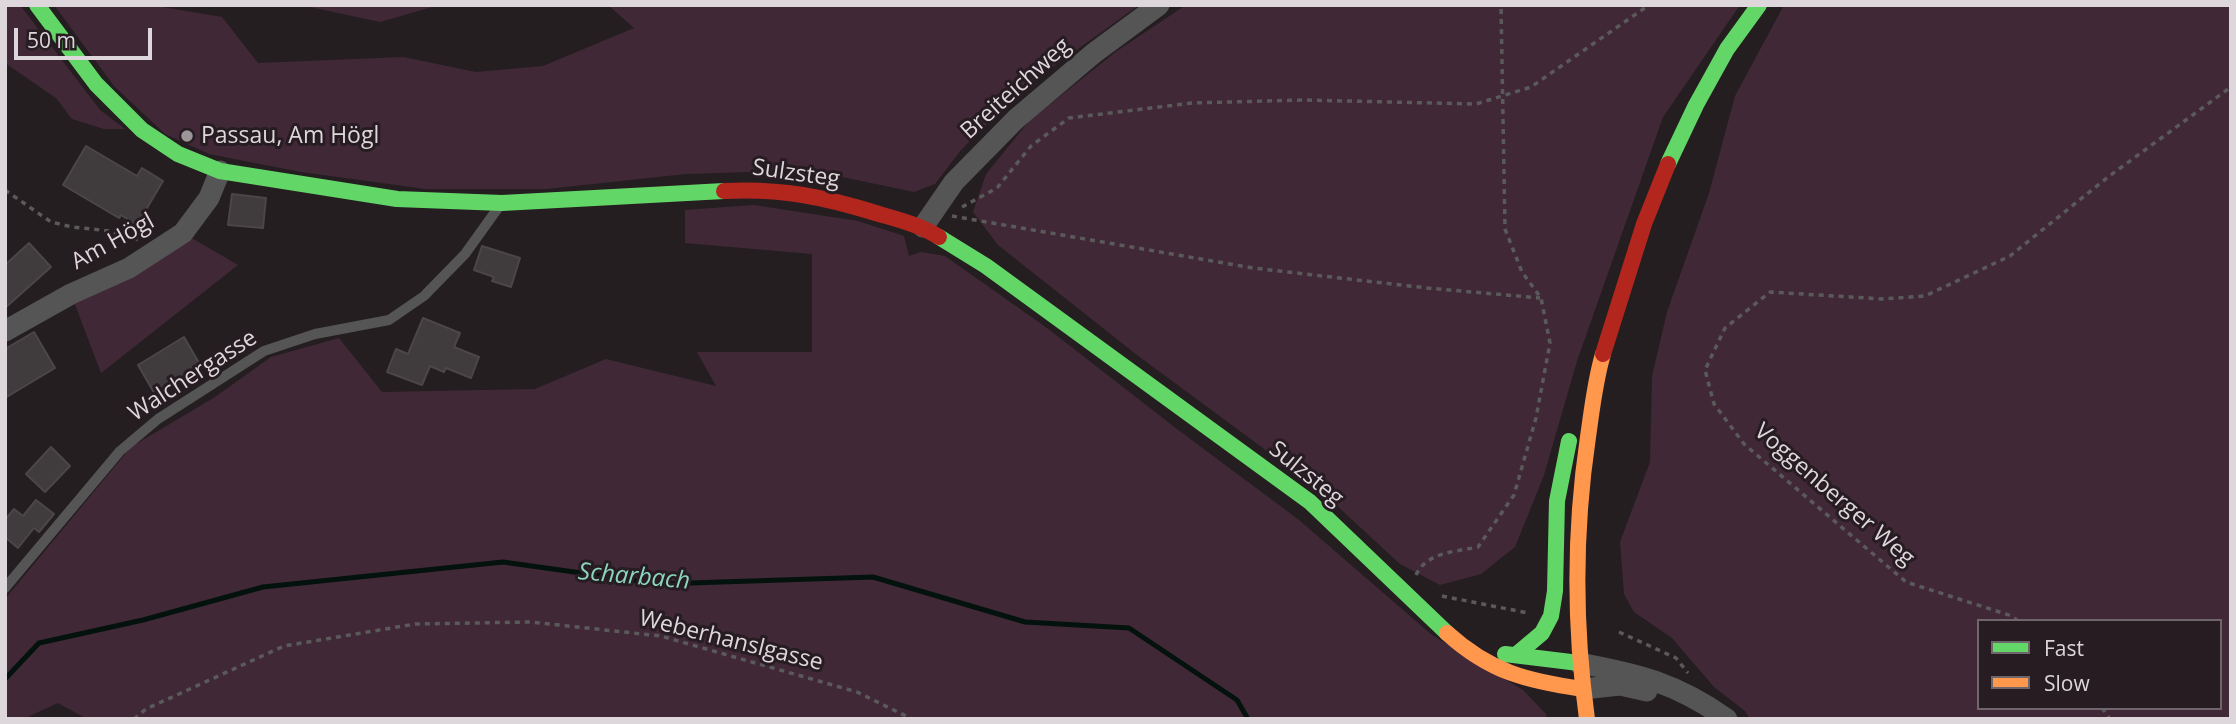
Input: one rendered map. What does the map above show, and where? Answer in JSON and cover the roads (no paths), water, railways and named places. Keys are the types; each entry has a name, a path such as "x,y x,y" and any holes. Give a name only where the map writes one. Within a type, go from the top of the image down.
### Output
{"street":[{"name":"Sulzsteg","path":"37,5 96,84 142,130 178,154 220,172 397,199 502,203 754,188 823,197 923,227 986,265 1310,502 1470,654 1505,671 1540,682 1583,689"},
{"name":"Breiteichweg","path":"923,227 954,182 1017,119 1094,53 1159,5"},
{"path":"1517,654 1542,633 1551,616 1555,591 1557,501 1571,431 1597,373 1640,237 1666,167 1727,49 1759,5"},
{"name":"Am Högl","path":"5,331 71,294 129,268 183,233 209,198 220,172"},
{"path":"1587,719 1579,663 1576,572 1582,477 1597,373"},
{"path":"1470,654 1517,654 1627,671 1674,687 1719,713"},
{"path":"1583,689 1620,685 1719,713"}],"lane":[{"name":"Walchergasse","path":"5,588 120,451 158,419 264,351 316,334 389,320 424,296 465,254 502,203"}],"waterway":[{"name":"Scharbach","path":"5,679 39,643 143,620 263,587 503,562 660,584 873,577 1025,622 1129,628 1237,700 1248,719"}],"place":[{"name":"Passau, Am Högl","path":"187,136"}]}
